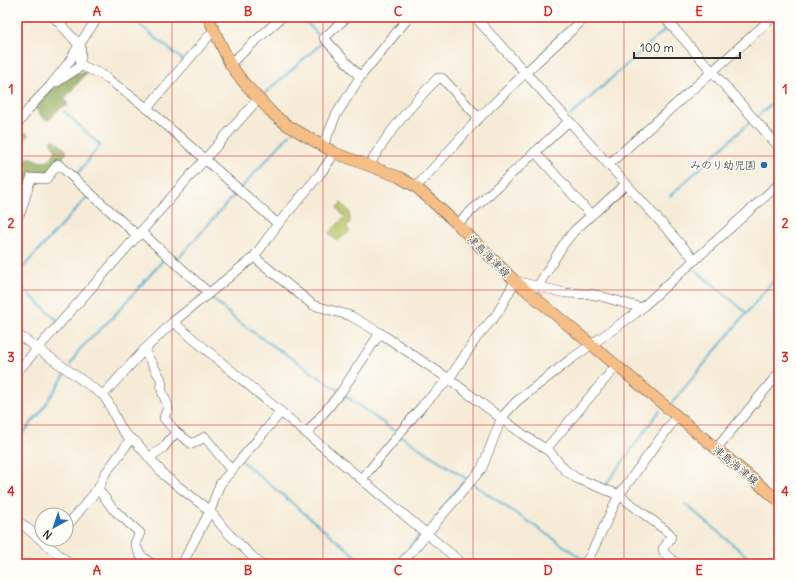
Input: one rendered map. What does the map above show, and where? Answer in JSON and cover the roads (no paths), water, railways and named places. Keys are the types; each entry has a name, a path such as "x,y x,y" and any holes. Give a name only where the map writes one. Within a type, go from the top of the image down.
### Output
{"main road":[{"name":"津島海津線","path":"209,18 230,64 244,83 274,115 287,125 323,146 369,166 405,179 416,187 457,224 515,281 779,501"}],"street":[{"path":"54,17 81,47 80,65 101,74 147,108 278,224"},
{"path":"17,125 69,62 98,17"},
{"path":"230,64 282,17"},
{"path":"347,17 324,38 360,77"},
{"path":"323,146 336,114 360,77 410,17"},
{"path":"475,17 695,260"},
{"path":"416,187 479,118 586,17"},
{"path":"664,17 779,147"},
{"path":"608,165 773,17"},
{"path":"147,108 214,30"},
{"path":"50,86 83,66"},
{"path":"369,166 378,149 416,100 438,78 442,78 479,118"},
{"path":"17,372 258,99"},
{"path":"457,224 569,121"},
{"path":"103,395 144,350 173,322 254,257 278,224 320,174 335,152"},
{"path":"535,152 591,215"},
{"path":"17,218 21,211 31,178 46,179 58,164 209,293"},
{"path":"538,300 540,287 563,245 574,231 626,184"},
{"path":"401,564 482,468 502,418 517,401 642,308 779,184"},
{"path":"254,257 313,305 351,316 380,333 449,379 525,436 549,451 565,470 576,478 619,495 669,533 671,536 663,549 664,553 677,564"},
{"path":"362,479 423,405 449,379 476,337 497,314 515,281 565,294 590,294 600,296 642,308"},
{"path":"173,322 463,564"},
{"path":"307,433 341,392 380,333"},
{"path":"17,334 103,395 108,400 119,425 131,440 135,442 165,476 210,511 226,530 260,564"},
{"path":"144,350 161,378 161,389 168,406 168,410 164,415 164,418 176,432 192,444 204,437 232,470"},
{"path":"546,449 616,366"},
{"path":"716,449 779,373"},
{"path":"182,564 210,511 220,484 281,412"},
{"path":"583,564 588,558 619,495 677,416"},
{"path":"150,458 163,448 176,432"},
{"path":"74,518 98,489 105,474 131,440"},
{"path":"98,489 113,509 140,533 135,543 140,555 152,564"},
{"path":"17,520 34,534"},
{"path":"49,547 70,564"}],"waterway":[{"path":"134,17 140,25 184,61"},
{"path":"302,17 321,38"},
{"path":"485,23 492,17"},
{"path":"673,22 679,17"},
{"path":"570,116 668,27"},
{"path":"264,94 323,42"},
{"path":"758,116 779,97"},
{"path":"64,111 100,145 76,176"},
{"path":"670,196 751,121"},
{"path":"241,188 290,134"},
{"path":"177,260 237,192"},
{"path":"17,274 89,195"},
{"path":"70,365 79,350 112,318 166,257"},
{"path":"694,269 747,313"},
{"path":"671,404 779,274"},
{"path":"17,283 58,321"},
{"path":"210,296 237,321 338,390"},
{"path":"17,440 40,413 66,373"},
{"path":"343,394 397,433"},
{"path":"605,486 660,410"},
{"path":"401,436 467,479"},
{"path":"243,462 365,564"},
{"path":"769,483 779,471"},
{"path":"440,511 463,482"},
{"path":"473,484 583,559"},
{"path":"685,504 756,564"},
{"path":"410,546 420,534"}],"place":[{"name":"みのり幼児園","path":"764,165"}]}
